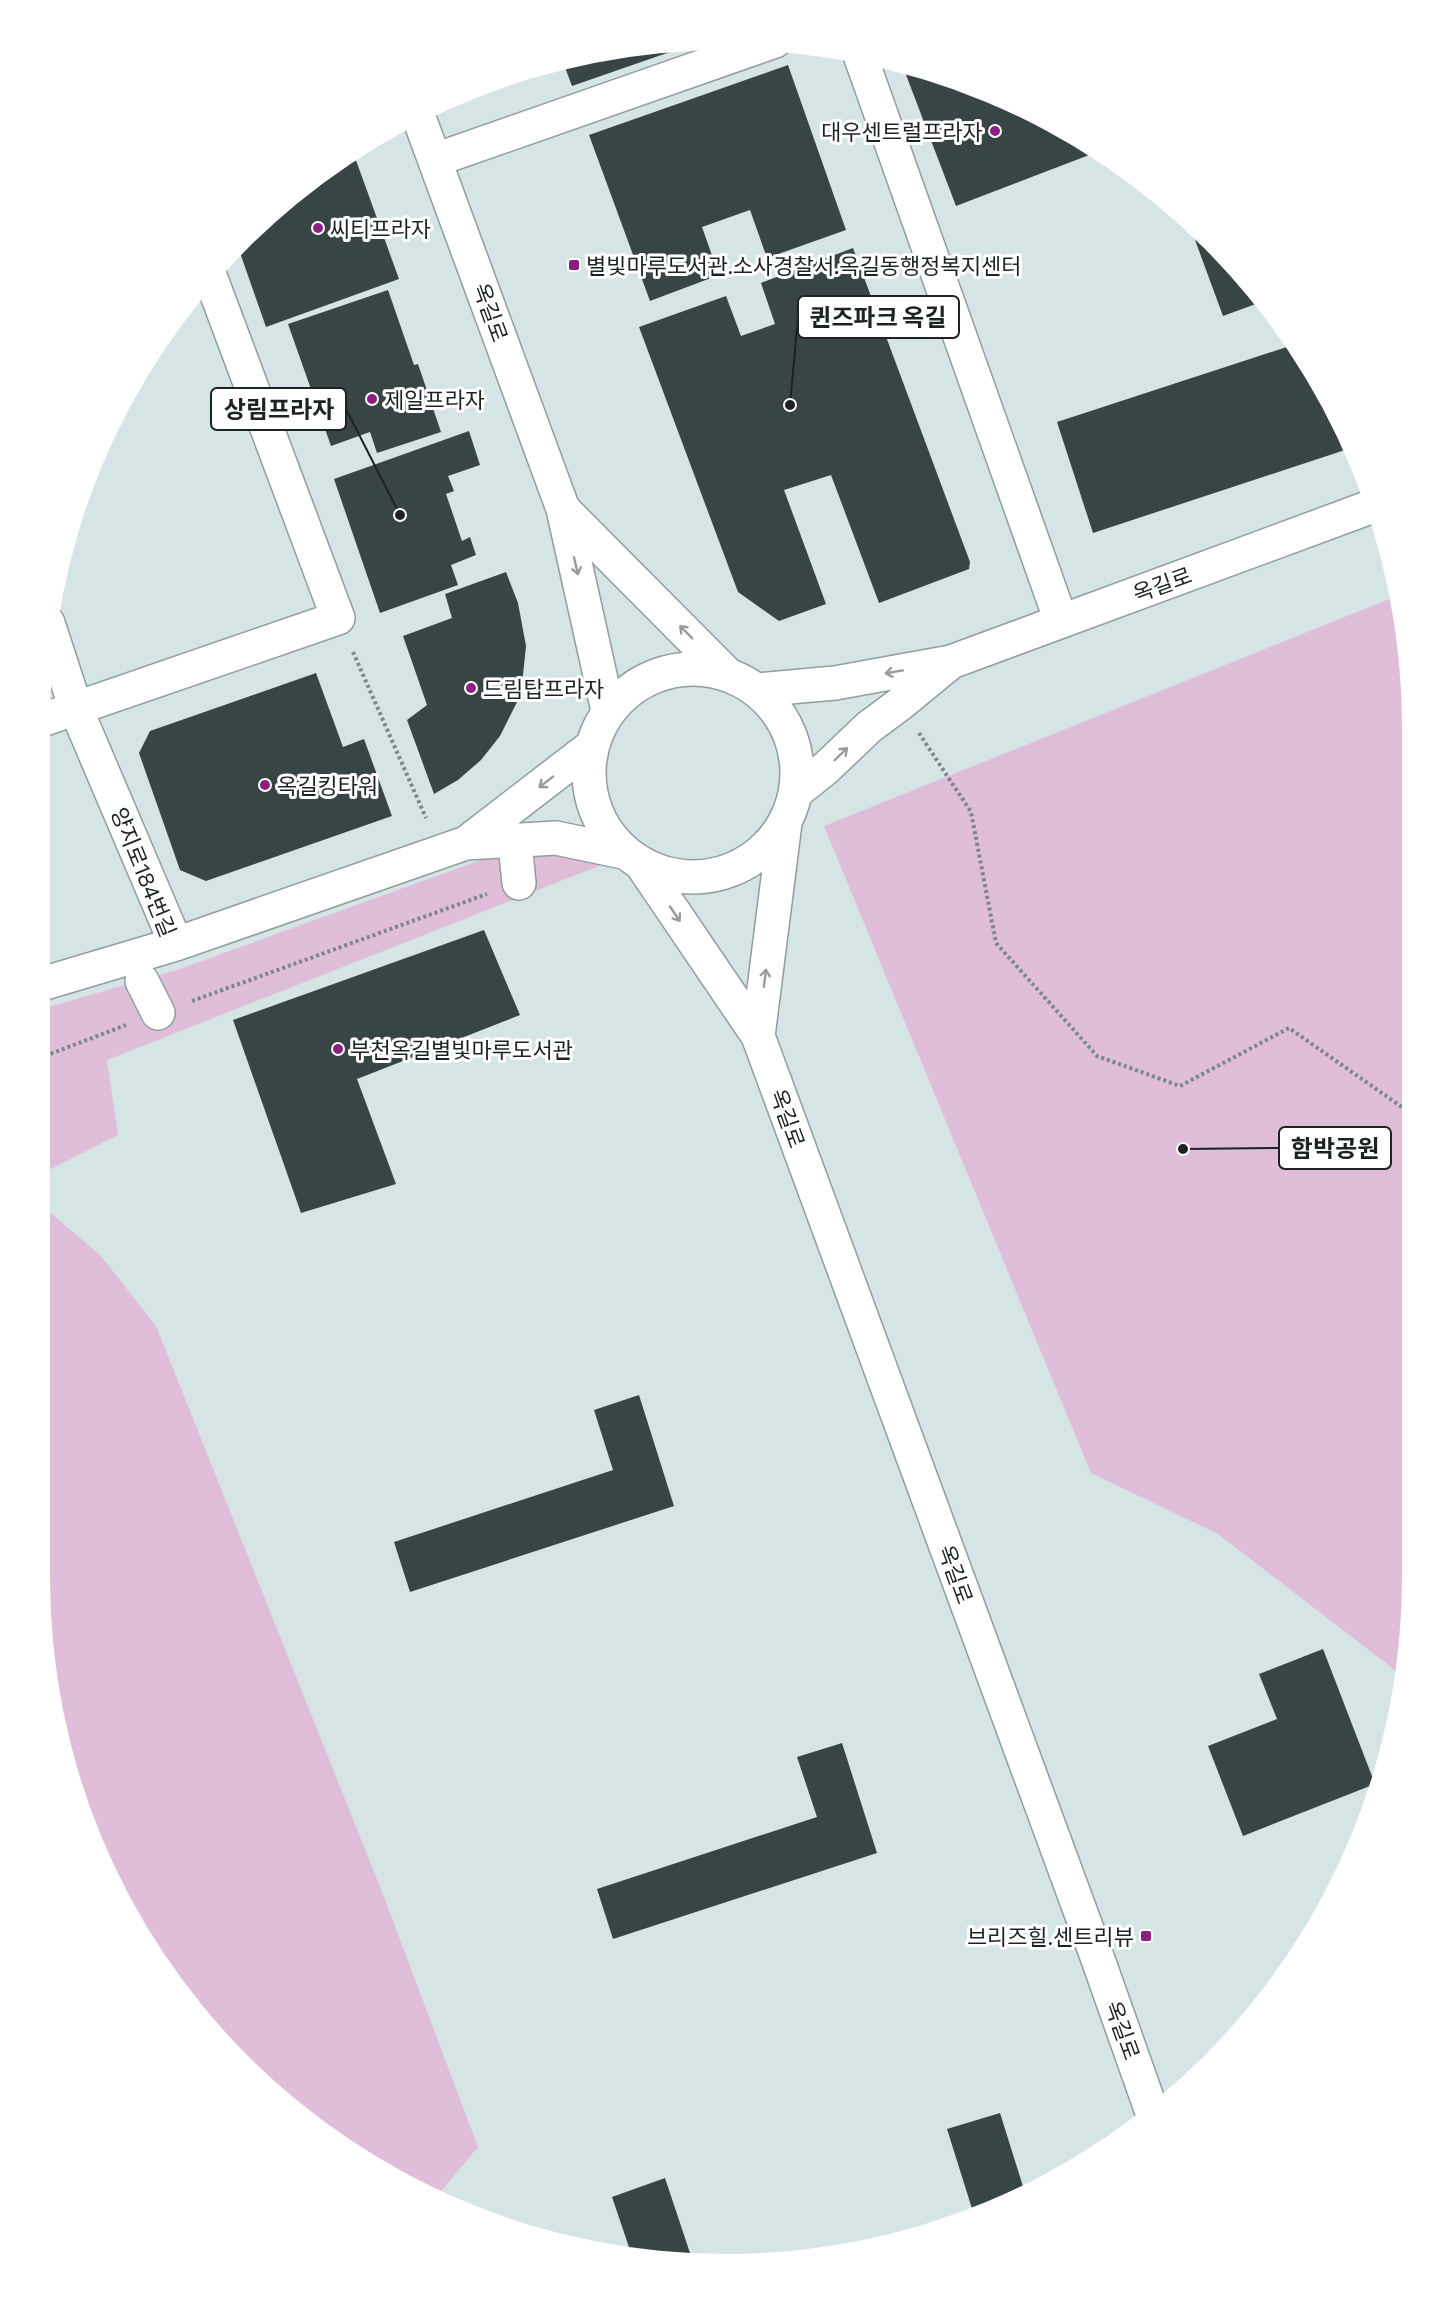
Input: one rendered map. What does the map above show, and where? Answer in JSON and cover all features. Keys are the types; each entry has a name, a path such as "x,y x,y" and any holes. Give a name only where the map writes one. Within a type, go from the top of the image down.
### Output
{"street":[{"path":"435,160 748,50"},
{"path":"863,64 1061,621"},
{"name":"옥길로","path":"421,122 563,509 608,711"},
{"path":"50,717 338,618 213,285"},
{"name":"옥길로","path":"563,509 727,674"},
{"name":"옥길로","path":"951,662 1366,509"},
{"name":"양지로184번길","path":"50,982 176,944 76,709 54,643"},
{"path":"757,690 835,683 951,662"},
{"path":"796,792 826,768 869,727 951,662"},
{"path":"176,944 453,847 556,838 633,859 673,876 706,877 737,868 765,849 785,823 796,792 796,754 782,718 757,690 727,674 683,669 641,682 608,711 598,728 592,746 588,775 592,803 604,830 633,859"},
{"path":"453,847 592,746"},
{"name":"옥길로","path":"758,1036 785,823"},
{"name":"옥길로","path":"633,859 758,1036 1087,1929 1149,2105"},
{"path":"142,981 158,1013"}],"path":[{"path":"338,618 453,847"},
{"path":"900,704 971,812 996,943 1097,1056 1180,1086 1289,1028 1402,1107"},
{"path":"50,1054 518,868"}],"shaded area":[{"path":"1390,599 1396,637 1402,726 1402,1578 1395,1670 1218,1534 1091,1473 824,826"},
{"path":"552,847 601,865 107,1060 118,1135 50,1169 50,1007 177,970 489,857"},
{"path":"50,1212 101,1256 156,1326 384,1897 478,2147 441,2191 387,2164 314,2115 247,2057 189,1990 163,1954 119,1877 85,1796 62,1710 55,1667 50,1578"}],"building":[{"path":"670,52 572,86 566,69 594,62"},
{"path":"788,65 846,230 767,258 750,210 702,227 719,275 650,301 589,135"},
{"name":"대우센트럴프라자","path":"906,75 943,85 984,101 1024,119 1089,155 956,206"},
{"name":"씨티프라자","path":"356,160 399,279 266,327 241,254 314,189"},
{"path":"1194,238 1254,305 1223,316"},
{"path":"853,248 970,562 969,569 879,603 831,475 784,490 826,604 779,621 738,592 639,327 726,296 741,336 775,324 761,283"},
{"name":"제일프라자","path":"388,290 414,365 418,364 441,432 377,453 370,432 331,446 288,324"},
{"path":"1286,347 1311,388 1343,451 1093,533 1057,422"},
{"path":"469,431 480,465 448,476 454,491 446,494 462,541 470,537 476,555 451,565 458,585 380,613 334,479"},
{"name":"드림탑프라자","path":"506,572 518,603 526,646 517,702 500,736 481,760 458,780 434,794 407,720 427,705 403,636 452,618 445,594"},
{"name":"옥길킹타워","path":"316,673 343,747 364,739 392,816 206,881 180,870 139,753 150,731"},
{"name":"부천옥길별빛마루도서관","path":"484,930 520,1015 357,1079 396,1184 301,1213 233,1020"},
{"path":"639,1395 674,1506 410,1592 394,1542 613,1470 594,1410"},
{"path":"1323,1649 1372,1775 1369,1787 1243,1836 1208,1746 1277,1719 1259,1674"},
{"path":"842,1743 877,1853 613,1939 597,1889 817,1817 797,1757"},
{"path":"1000,2113 1023,2186 972,2208 947,2129"},
{"path":"665,2178 690,2253 629,2248 612,2197"}],"place":[{"name":"대우센트럴프라자","path":"995,131"},
{"name":"씨티프라자","path":"318,228"},
{"name":"별빛마루도서관.소사경찰서.옥길동행정복지센터","path":"574,265"},
{"name":"제일프라자","path":"372,399"},
{"name":"퀸즈파크 옥길","path":"790,405"},
{"name":"상림프라자","path":"400,515"},
{"name":"드림탑프라자","path":"471,688"},
{"name":"옥길킹타워","path":"265,785"},
{"name":"부천옥길별빛마루도서관","path":"338,1049"},
{"name":"함박공원","path":"1183,1149"},
{"name":"브리즈힐.센트리뷰","path":"1146,1936"}]}
